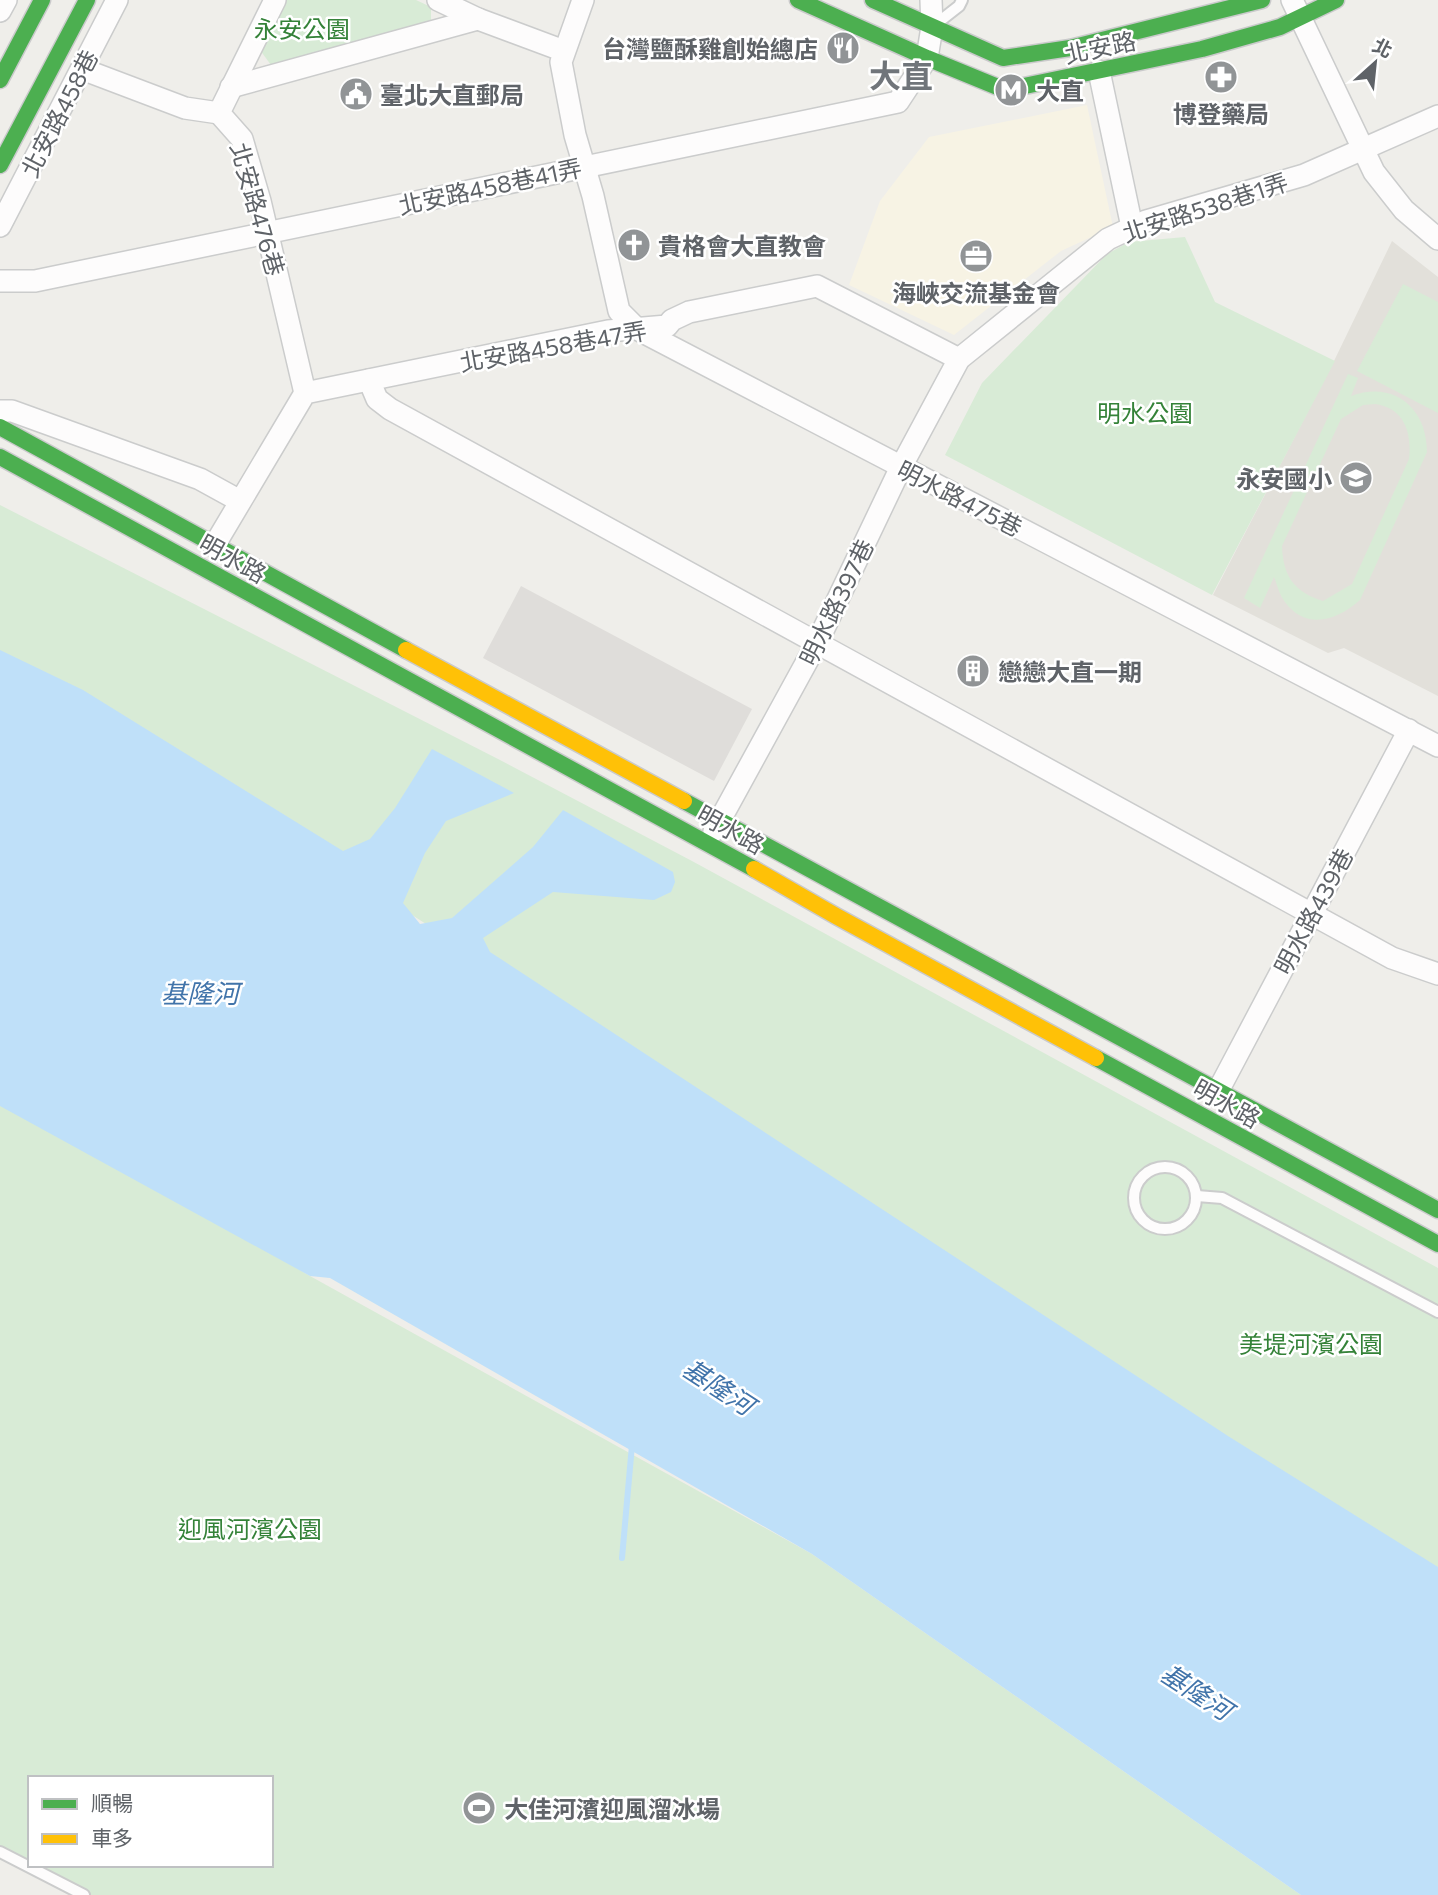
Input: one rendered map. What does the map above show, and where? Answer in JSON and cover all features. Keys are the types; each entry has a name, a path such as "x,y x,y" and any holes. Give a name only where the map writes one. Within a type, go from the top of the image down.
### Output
{"main road":[{"path":"0,80 42,0"},
{"path":"0,165 87,0"},
{"name":"北安路","path":"798,0 1005,90 1202,49 1280,27 1296,9 1336,0"},
{"name":"北安路","path":"873,0 1003,58 1066,49 1210,16 1262,0"},
{"name":"明水路","path":"0,427 214,547 1438,1210"},
{"name":"明水路","path":"0,457 708,842 836,916 1438,1244"},
{"path":"385,686 463,725 773,892 836,916"}],"street":[{"path":"0,11 6,0"},
{"name":"北安路458巷","path":"0,226 117,0"},
{"name":"北安路476巷","path":"275,0 219,113 242,139 261,201 305,393"},
{"path":"438,0 478,19 564,51 583,0"},
{"name":"北安路458巷41弄","path":"0,281 35,281 898,102 927,58 932,27 931,0"},
{"path":"1296,9 1374,172 1404,210 1438,239"},
{"path":"231,87 478,19"},
{"name":"明水路475巷","path":"564,51 561,62 575,135 593,196 619,311 637,329 1438,746"},
{"path":"82,69 184,108 219,113"},
{"path":"1099,71 1132,227"},
{"name":"北安路538巷1弄","path":"959,359 1108,239 1146,220 1304,175 1438,116"},
{"name":"北安路458巷47弄","path":"305,393 608,331 667,326 672,320 689,312 817,286 959,359"},
{"name":"明水路397巷","path":"708,842 817,643 901,467 959,359"},
{"path":"369,380 377,399 390,409 1392,958 1438,974"},
{"path":"214,547 305,393"},
{"path":"0,411 12,411 200,480 240,501"},
{"name":"明水路439巷","path":"1218,1091 1409,730"}],"lane":[{"path":"932,27 959,6 962,0"},
{"path":"1201,0 1210,16"},
{"path":"1160,1167 1180,1170 1194,1186 1197,1196 1191,1217 1173,1229 1163,1230 1144,1221 1135,1204 1134,1194 1143,1176 1160,1167"},
{"path":"1197,1196 1222,1198 1438,1312"},
{"path":"0,1852 28,1866"},
{"path":"29,1867 84,1895"}],"shaded area":[{"path":"1087,105 1113,227 1061,251 954,335 849,285 880,201 929,137"},
{"name":"永安國小","path":"1392,241 1438,277 1438,696 1344,648 1328,653 1213,595 1334,361"},
{"path":"521,586 752,709 714,781 483,658"}],"green space":[{"name":"永安公園","path":"284,0 416,0 431,7 431,24 271,65 260,50"},
{"name":"明水公園","path":"1185,237 1215,302 1335,361 1212,595 945,455 982,383 1107,254 1129,242"},
{"path":"1403,284 1438,302 1438,413 1357,371"},
{"path":"1348,374 1358,378 1351,396 1381,392 1394,395 1405,402 1421,422 1427,452 1360,600 1332,617 1302,617 1285,602 1274,577 1260,608 1244,598","holes":["1363,405 1385,406 1393,410 1404,423 1409,440 1409,459 1352,584 1323,601 1304,593 1292,581 1285,566 1282,546 1341,419"]},
{"name":"美堤河濱公園","path":"0,505 692,861 1438,1268 1438,1575 297,841 0,669"},
{"name":"迎風河濱公園","path":"0,1093 310,1276 812,1554 1301,1895 78,1895 0,1855"}],"water":[{"name":"基隆河","path":"0,650 83,690 343,851 370,839 395,808 432,749 514,793 446,821 425,853 403,903 420,924 452,918 533,847 563,810 673,872 675,882 671,892 654,900 553,892 483,938 490,952 1228,1436 1438,1567 1438,1895 1301,1895 812,1554 330,1278 310,1276 0,1106"}],"waterway":[{"path":"622,1558 632,1445"}],"traffic: fast":[{"path":"0,80 42,0"},
{"path":"0,165 87,0"},
{"path":"798,0 1005,90 1202,49 1280,27 1336,0"},
{"path":"873,0 1003,58 1070,48 1262,0"},
{"path":"0,427 406,650"},
{"path":"0,457 754,869"},
{"path":"684,801 1438,1210"},
{"path":"1096,1058 1438,1244"}],"traffic: slow":[{"path":"406,650 684,801"},
{"path":"754,869 1096,1058"}],"place":[{"name":"台灣鹽酥雞創始總店","path":"843,48"},
{"name":"博登藥局","path":"1221,77"},
{"name":"大直","path":"1011,90"},
{"name":"臺北大直郵局","path":"356,94"},
{"name":"貴格會大直教會","path":"634,245"},
{"name":"海峽交流基金會","path":"976,256"},
{"name":"永安國小","path":"1356,478"},
{"name":"戀戀大直一期","path":"973,671"},
{"name":"大佳河濱迎風溜冰場","path":"479,1808"}],"district":[{"name":"大直","path":"901,75"}]}
